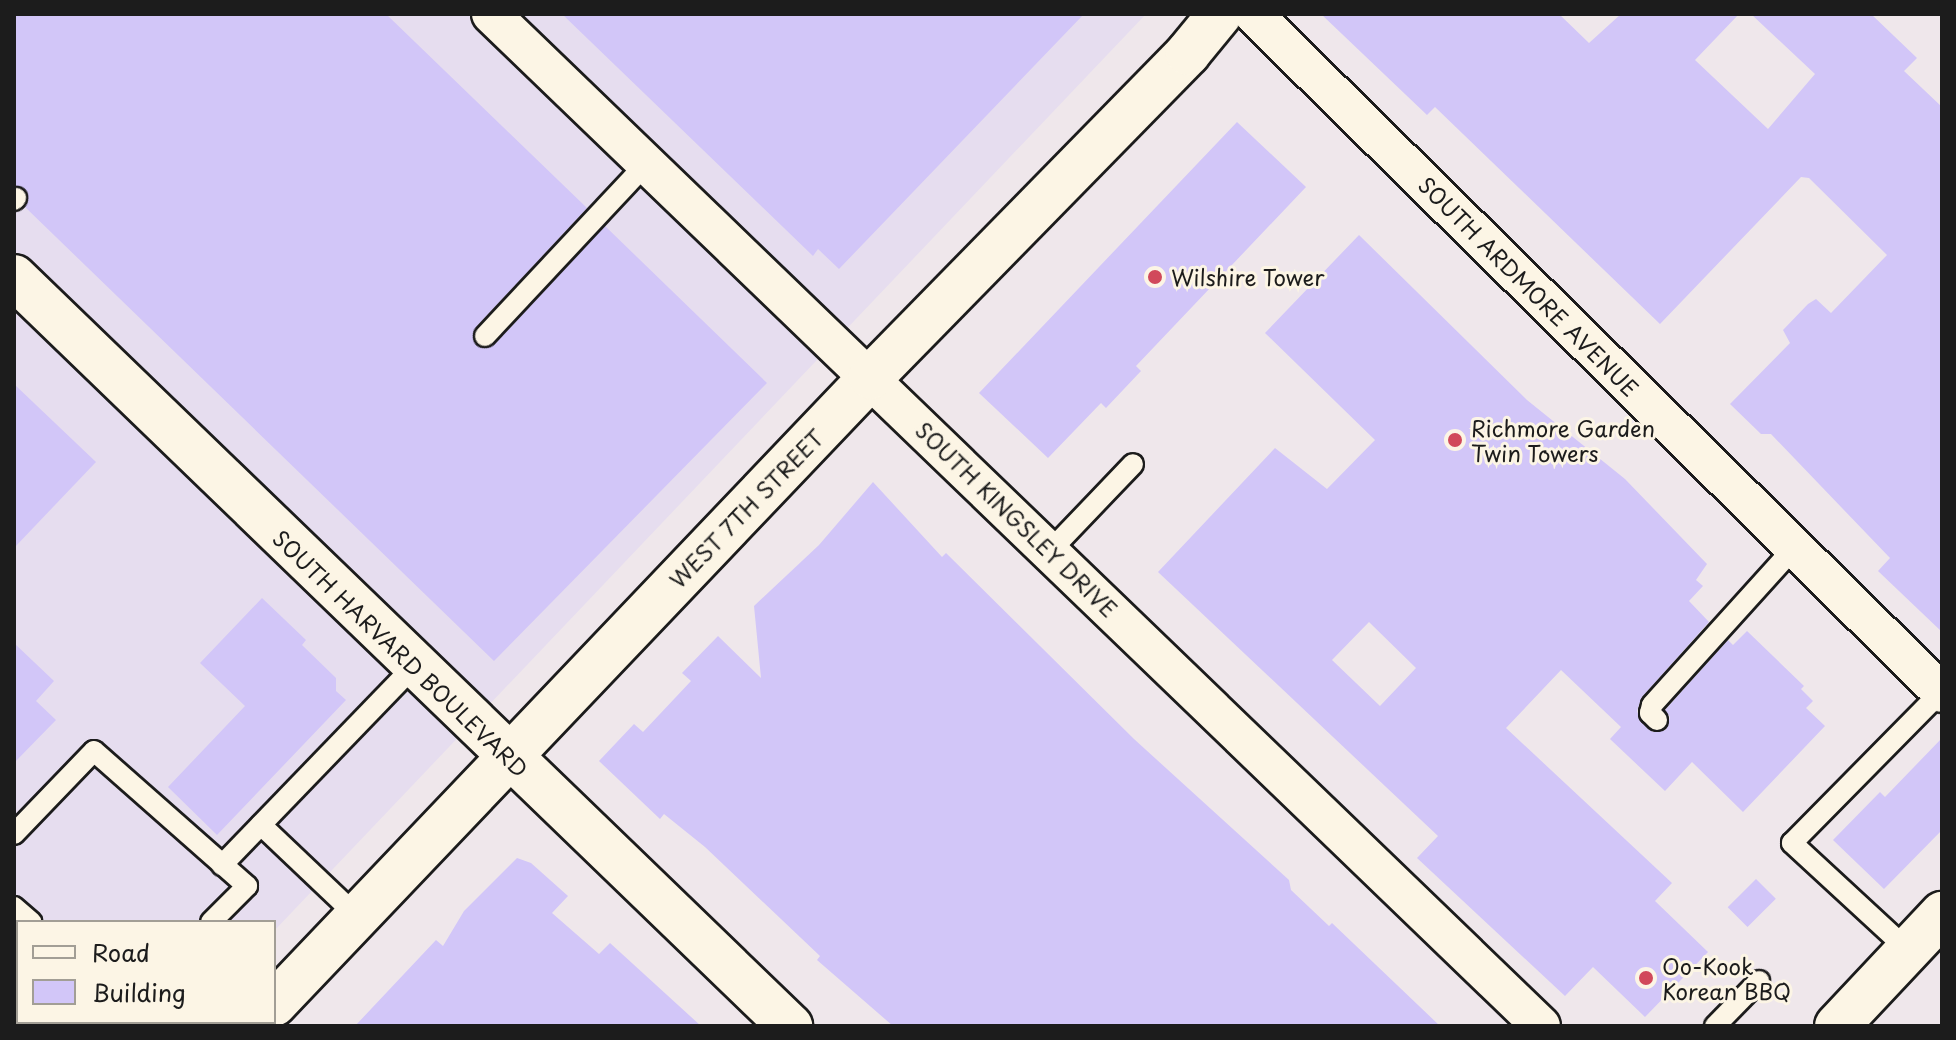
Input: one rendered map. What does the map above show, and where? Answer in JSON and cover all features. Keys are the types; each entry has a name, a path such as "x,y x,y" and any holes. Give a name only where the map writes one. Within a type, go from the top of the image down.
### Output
{"street":[{"name":"SOUTH KINGSLEY DRIVE","path":"491,14 1050,551 1523,1020"},
{"name":"WEST 7TH STREET","path":"276,1002 871,377 1188,53 1220,14"},
{"name":"SOUTH ARDMORE AVENUE","path":"1253,14 1942,692"},
{"name":"SOUTH HARVARD BOULEVARD","path":"14,277 508,758 790,1026"},
{"path":"1837,1026 1942,914"}],"lane":[{"path":"485,336 647,163"},
{"path":"1050,551 1133,464"},
{"path":"1657,720 1650,713 1652,705 1795,547"},
{"path":"222,865 414,666"},
{"path":"1908,950 1792,843 1942,692"},
{"path":"14,834 94,751 247,886 213,920"},
{"path":"261,825 357,916"},
{"path":"1726,1022 1759,981"}],"shaded area":[{"path":"14,14 1146,14 276,929 276,920 16,920 16,1024 186,1024 184,1026 14,1026"}],"building":[{"path":"14,14 386,14 587,208 476,327 476,345 494,345 605,226 767,383 494,661 25,207 28,194 14,185"},
{"path":"562,14 1084,14 839,269 818,249 813,256"},
{"path":"1321,14 1559,14 1589,43 1621,14 1739,14 1695,60 1768,129 1815,74 1751,14 1871,14 1917,58 1904,71 1942,107 1942,632 1878,571 1890,558 1771,434 1761,434 1730,404 1790,343 1783,330 1808,304 1816,299 1831,313 1887,255 1809,178 1801,177 1660,324 1435,107 1427,115"},
{"name":"Wilshire Tower","path":"1237,122 1306,187 1136,366 1141,371 1106,408 1101,403 1048,458 979,393"},
{"path":"1359,235 1527,400 1625,479 1707,564 1696,580 1703,586 1689,601 1709,622 1642,697 1637,711 1641,722 1653,732 1666,730 1670,717 1665,710 1728,640 1733,645 1747,631 1804,686 1801,689 1813,701 1806,708 1825,726 1743,812 1692,762 1665,791 1610,739 1621,727 1561,670 1506,728 1672,883 1655,901 1708,952 1645,1017 1593,967 1565,996 1417,858 1438,836 1158,572 1275,448 1327,489 1375,440 1265,333","holes":["1369,622 1416,668 1380,706 1332,660"]},
{"path":"14,384 96,462 14,548"},
{"path":"873,482 942,557 946,553 1134,739 1289,880 1291,890 1329,926 1332,923 1440,1026 893,1026 817,960 820,956 705,847 664,814 660,819 599,761 634,724 643,732 691,681 682,673 718,636 761,678 754,606 819,545"},
{"path":"262,598 306,640 302,645 336,678 336,691 346,700 217,835 168,787 245,706 200,663"},
{"path":"14,643 54,681 36,701 56,720 14,763"},
{"path":"1942,738 1942,830 1884,889 1833,840 1880,792 1885,797"},
{"path":"517,858 531,863 568,896 552,913 599,954 610,943 701,1026 355,1026 436,940 443,946 464,911"},
{"path":"1756,879 1776,899 1748,927 1728,907"}],"place":[{"name":"Wilshire Tower","path":"1155,277"},
{"name":"Richmore Garden Twin Towers","path":"1455,440"},
{"name":"Oo-Kook Korean BBQ","path":"1646,978"}]}
